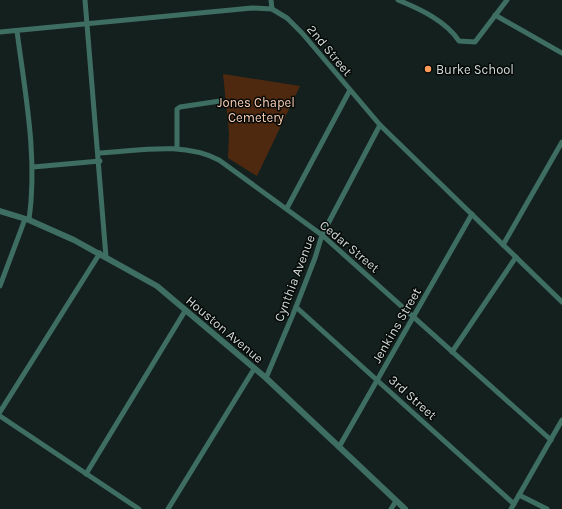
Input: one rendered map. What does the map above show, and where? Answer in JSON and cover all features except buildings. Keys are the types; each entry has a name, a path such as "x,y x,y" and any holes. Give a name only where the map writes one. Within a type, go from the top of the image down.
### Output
{"street":[{"path":"85,0 100,161 106,257"},
{"path":"0,32 256,8 272,9 272,0"},
{"path":"398,0 413,6 451,29 459,41 475,42 507,0"},
{"name":"2nd Street","path":"272,9 286,18 302,33 380,125 562,302"},
{"path":"495,15 562,53"},
{"path":"0,286 27,220 33,167 17,31"},
{"path":"287,208 350,90"},
{"path":"177,148 177,109 180,107 220,101"},
{"name":"Cynthia Avenue","path":"266,378 296,307 315,258 322,235 380,125"},
{"path":"503,245 562,142"},
{"name":"Cedar Street","path":"99,153 177,148 201,152 219,160 287,208 322,235 551,440"},
{"path":"33,167 100,161"},
{"name":"Houston Avenue","path":"0,211 27,220 74,240 100,253 157,286 266,378 404,509"},
{"name":"Jenkins Street","path":"339,447 472,214"},
{"path":"0,412 100,253"},
{"path":"452,352 516,258"},
{"name":"3rd Street","path":"296,307 514,504"},
{"path":"86,474 185,310"},
{"path":"168,509 254,369"},
{"path":"0,416 139,509"},
{"path":"511,509 562,422"},
{"path":"519,494 547,509"},
{"path":"391,509 396,501"}],"green space":[{"name":"Jones Chapel Cemetery","path":"223,74 300,86 257,176 228,158 229,133"}],"place":[{"name":"Burke School","path":"428,69"}]}
